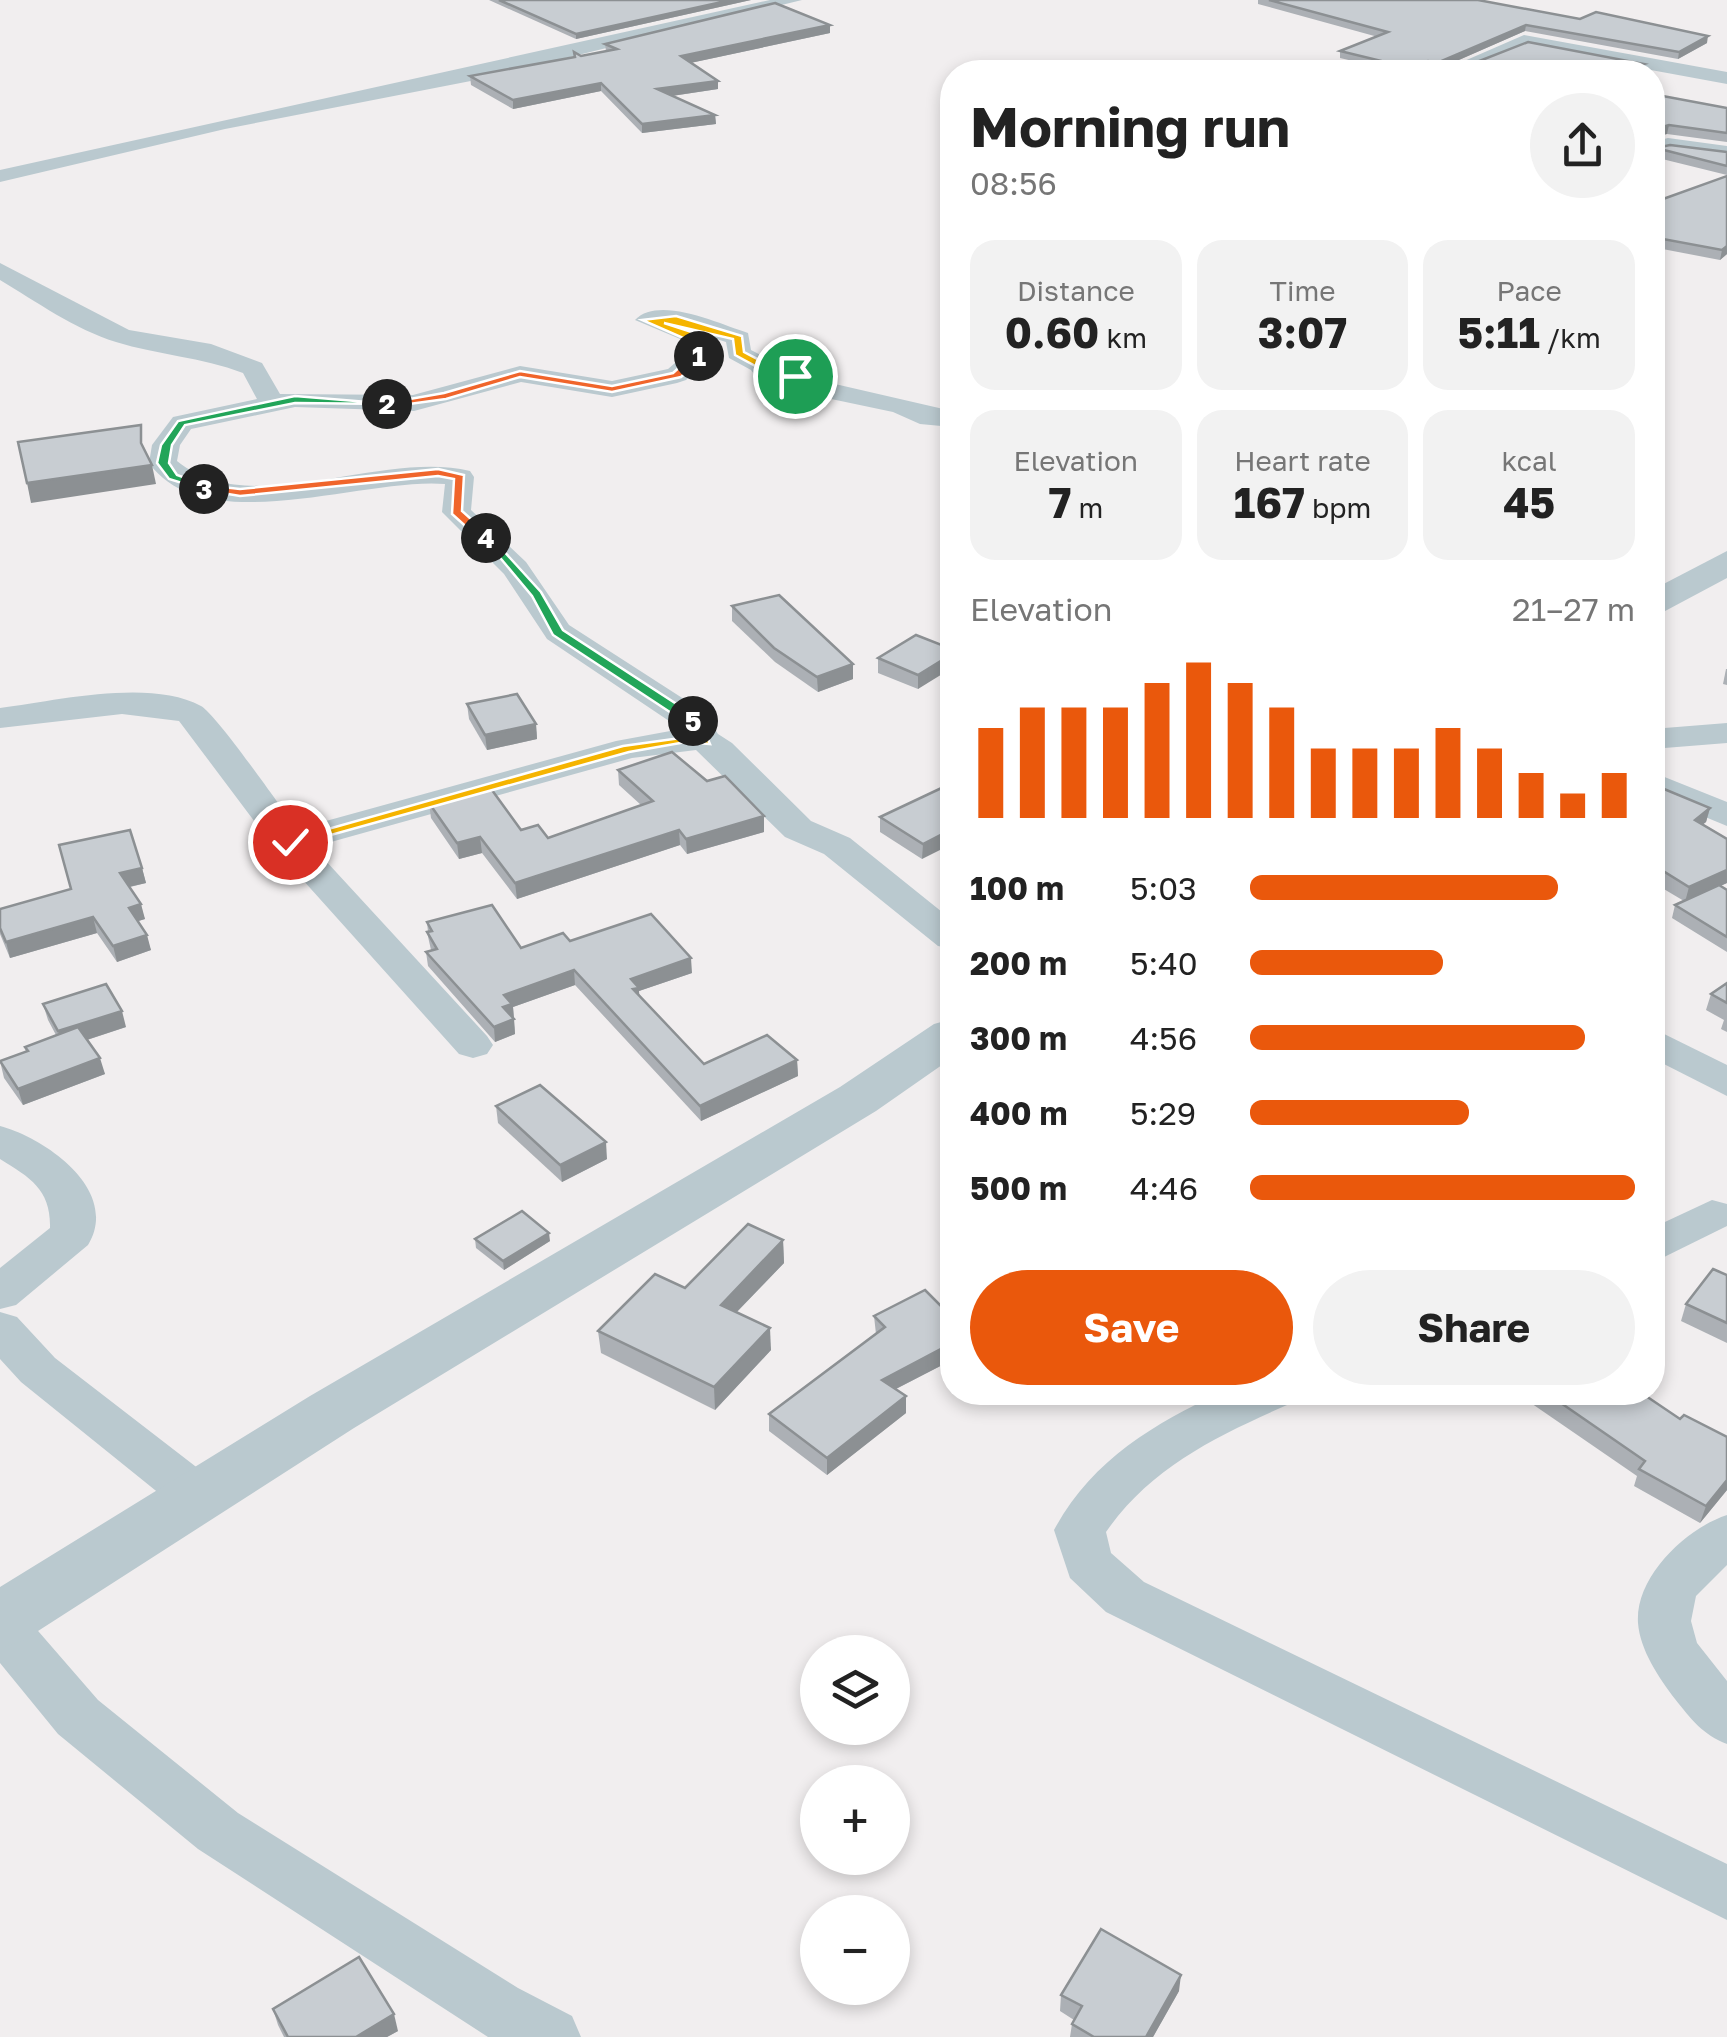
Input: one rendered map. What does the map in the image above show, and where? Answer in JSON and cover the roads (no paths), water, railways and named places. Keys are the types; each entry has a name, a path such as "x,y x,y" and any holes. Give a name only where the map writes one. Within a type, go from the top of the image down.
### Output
{"street":[{"path":"0,176 242,120 481,73 793,0"},
{"path":"1478,60 1524,41 1628,60"},
{"path":"1665,67 1727,78"},
{"path":"1665,145 1727,152"},
{"path":"0,270 90,322 123,336 211,352 253,368 272,403"},
{"path":"705,741 692,719 558,632 515,568 456,512 460,477 413,473 240,493 197,488 173,477 163,463 166,445 182,423 272,403 414,402 520,374 612,389 677,375 704,351 694,336 647,320 676,319 738,338 738,353 761,365 768,376 810,378 826,390 940,418"},
{"path":"1665,600 1727,562"},
{"path":"0,718 143,705 172,706 191,714 290,842 474,1045"},
{"path":"1665,738 1727,733"},
{"path":"290,842 628,748 686,738 705,741 720,750 798,829 837,846 940,928"},
{"path":"1665,788 1727,815"},
{"path":"550,2037 496,2010 218,1830 78,1717 0,1623 332,1412 858,1099 940,1043"},
{"path":"1665,1047 1727,1083"},
{"path":"0,1140 62,1179 75,1206 72,1234 0,1292"},
{"path":"1665,1241 1722,1212"},
{"path":"0,1329 38,1370 199,1497"},
{"path":"1240,1405 1176,1433 1104,1492 1080,1530 1088,1563 1125,1597 1727,1893"},
{"path":"1727,1536 1674,1585 1663,1618 1677,1662 1727,1720"}]}
